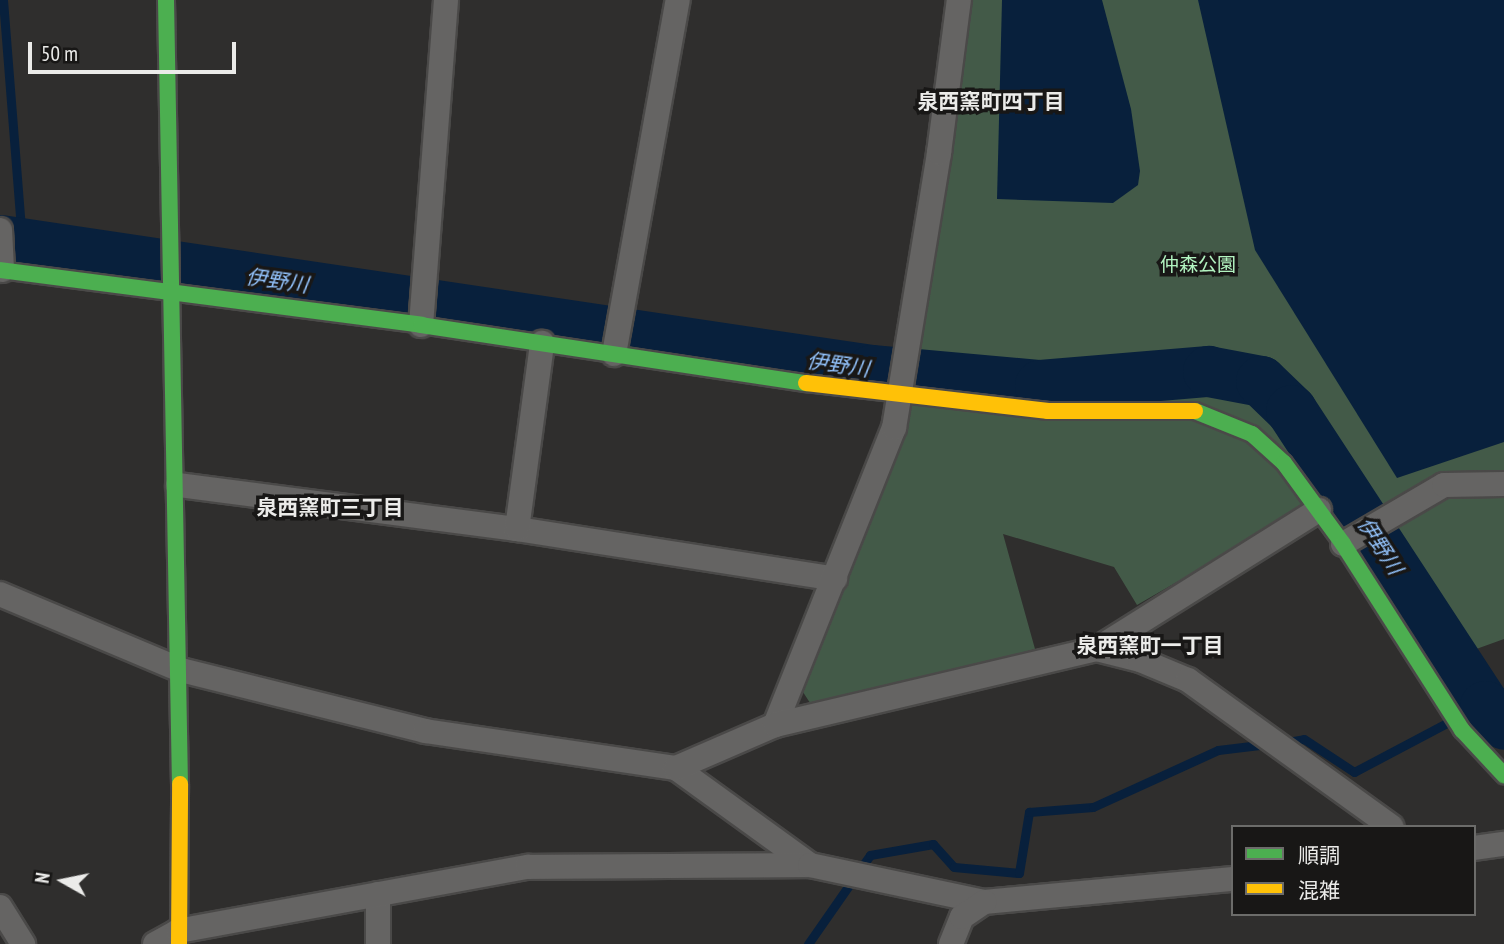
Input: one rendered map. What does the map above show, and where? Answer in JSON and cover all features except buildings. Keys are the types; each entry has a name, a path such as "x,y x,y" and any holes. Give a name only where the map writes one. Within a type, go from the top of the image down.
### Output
{"street":[{"path":"166,0 181,670 178,937"},
{"path":"421,326 423,272 446,0"},
{"path":"614,354 678,0"},
{"path":"775,725 894,428 959,0"},
{"path":"0,230 1,270 542,343 899,397 1048,411 1194,411 1252,434 1284,463 1343,544 1462,730 1504,775"},
{"path":"517,529 542,343"},
{"path":"1343,544 1444,485 1504,484"},
{"path":"178,485 517,529 835,579"},
{"path":"676,768 775,725 1097,649 1319,510"},
{"path":"1,592 51,619 181,670 425,731 676,768 810,865"},
{"path":"1097,649 1140,660 1188,680 1389,825"},
{"path":"1476,848 1504,844"},
{"path":"155,944 378,894 528,867 810,865 888,879 984,902 1231,879"},
{"path":"378,894 378,944"},
{"path":"951,944 962,917 984,902"},
{"path":"0,907 23,944"}],"green space":[{"name":"仲森公園","path":"968,0 1504,0 1504,639 1468,652 1352,481 1137,605 1114,567 1003,534 1035,649 814,709 801,689 906,424"}],"water":[{"path":"1002,0 1102,0 1131,109 1140,171 1138,185 1113,203 997,199"},
{"path":"1198,0 1504,0 1504,442 1397,478 1255,250"}],"waterway":[{"path":"3,0 22,242"},
{"name":"伊野川","path":"0,240 871,370 1040,385 1208,371 1261,381 1291,410 1485,706 1504,724"},
{"path":"1462,717 1485,706"},
{"path":"1282,743 1304,739 1354,772 1449,722"},
{"path":"808,944 870,855 933,844 954,867 1019,873 1029,812 1093,807 1218,750 1268,744"}],"traffic: fast":[{"path":"166,0 180,784"},
{"path":"0,270 421,325 806,383"},
{"path":"1195,411 1252,434 1284,463 1343,544 1462,730 1504,775"}],"traffic: slow":[{"path":"806,383 1048,411 1195,411"},
{"path":"179,944 180,784"}],"district":[{"name":"泉西窯町四丁目","path":"991,102"},
{"name":"泉西窯町三丁目","path":"330,508"},
{"name":"泉西窯町一丁目","path":"1150,646"}]}
